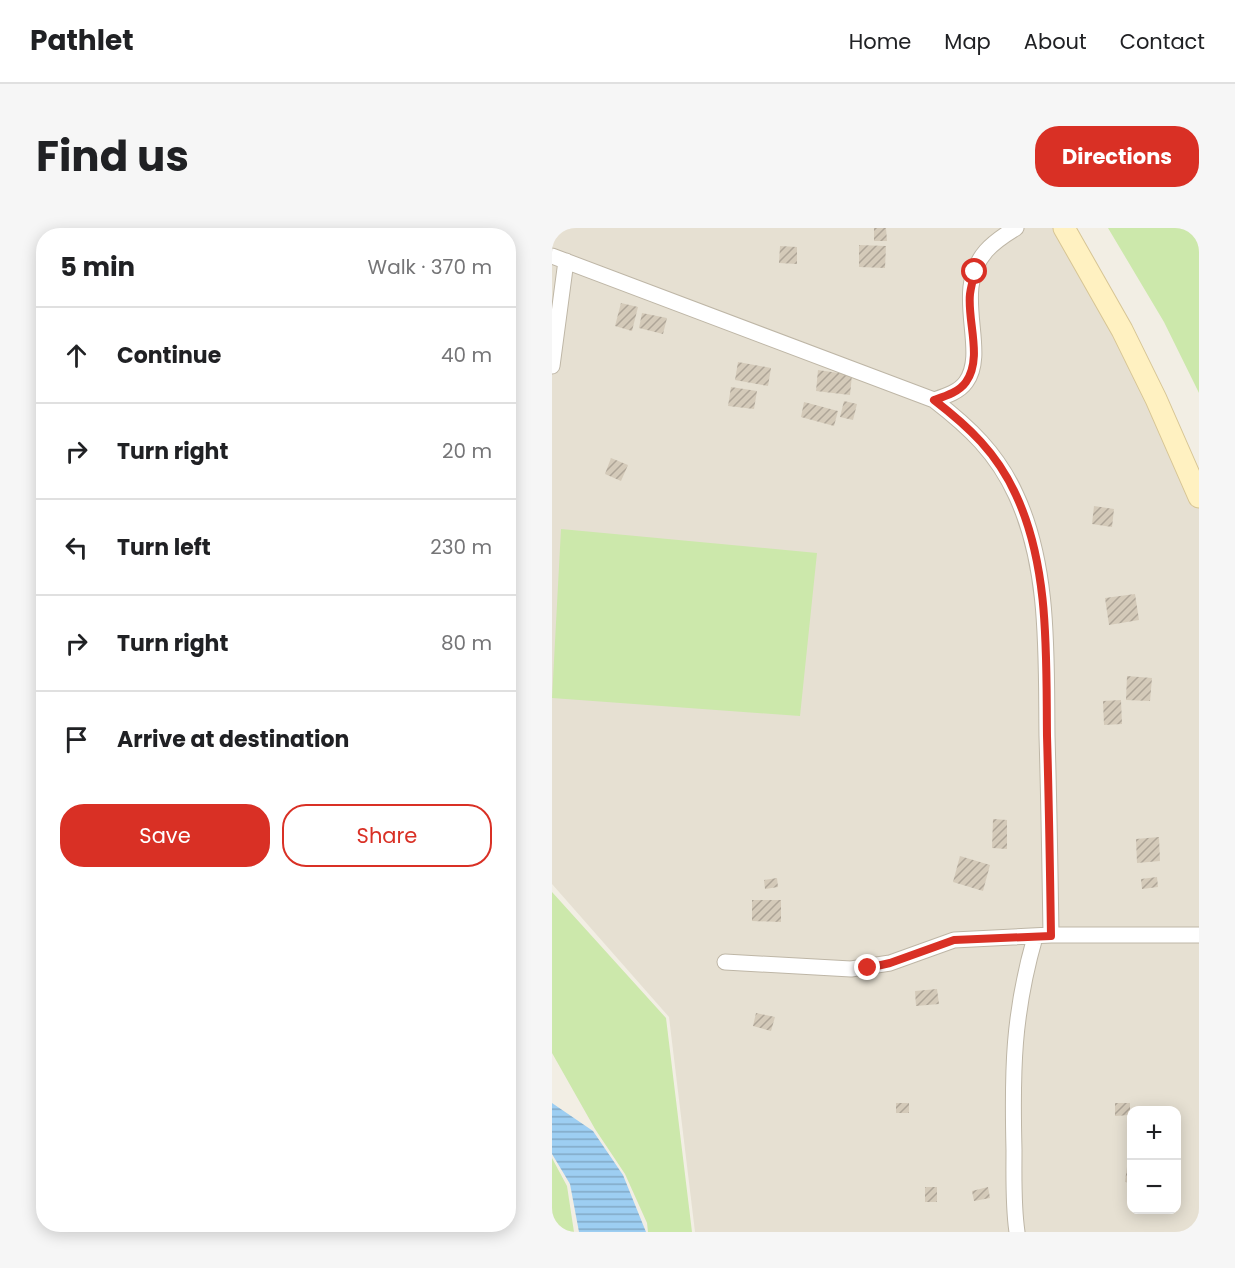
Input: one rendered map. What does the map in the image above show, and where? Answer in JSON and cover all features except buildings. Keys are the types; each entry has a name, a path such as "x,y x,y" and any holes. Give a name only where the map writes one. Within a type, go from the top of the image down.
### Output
{"street":[{"path":"934,400 952,393 965,384 972,372 970,295 975,272 986,251 1016,228"},
{"path":"1064,228 1122,330 1199,497"},
{"path":"552,366 559,259 934,400 973,430 1000,466 1016,495 1032,540 1040,583 1047,690 1051,936"},
{"path":"725,962 851,969 890,963 954,940 1051,936 1199,935"},
{"path":"1018,1230 1012,1074 1014,1033 1023,978 1035,937"}],"shaded area":[{"path":"552,228 1057,228 1162,416 1199,506 1199,1232 695,1232 669,1017 552,884"}],"green space":[{"path":"1108,228 1199,228 1199,393 1164,322"},
{"path":"561,529 817,553 800,716 552,698"},
{"path":"552,892 666,1018 692,1232 648,1232 647,1223 625,1174 595,1129 552,1053"},
{"path":"552,1158 567,1186 574,1232 552,1232"}],"water":[{"path":"552,1103 593,1131 623,1175 646,1232 579,1232 570,1184 552,1154"}],"route":[{"path":"868,968 890,963 954,940 1051,936 1047,690 1040,583 1032,540 1016,495 1000,466 973,430 934,400 952,393 965,384 972,372 970,295 975,272"}]}
